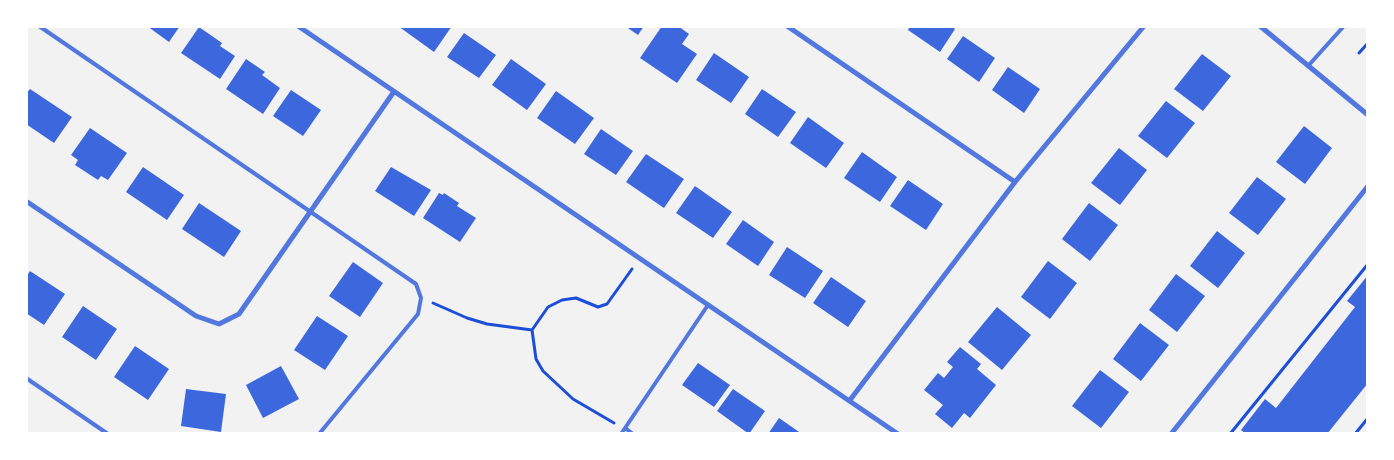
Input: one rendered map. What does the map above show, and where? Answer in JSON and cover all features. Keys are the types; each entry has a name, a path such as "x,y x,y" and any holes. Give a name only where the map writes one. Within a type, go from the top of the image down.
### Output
{"street":[{"path":"298,26 898,434"},
{"path":"787,26 1015,182"},
{"path":"850,400 1015,182 1144,26"},
{"path":"1260,26 1368,115"},
{"path":"26,200 196,316 219,324 239,314 309,211 394,92"},
{"path":"1171,434 1368,186"}],"lane":[{"path":"39,26 416,284 421,298 418,314 319,434"},
{"path":"1308,66 1344,26"},
{"path":"621,434 708,305"},
{"path":"26,378 108,434"},
{"path":"625,428 633,434"}],"path":[{"path":"1359,53 1368,43"},
{"path":"625,428 572,399 556,385 543,371 536,358 532,330 548,307 562,300 576,298 598,307 607,304 639,258"},
{"path":"1230,434 1368,264"},
{"path":"421,298 467,318 487,324 532,330"},
{"path":"1355,434 1368,418"}],"building":[{"path":"147,26 180,26 169,42"},
{"path":"398,26 452,26 434,52"},
{"path":"625,26 644,26 638,35"},
{"path":"662,26 678,26 689,34 682,44 697,54 677,83 640,58"},
{"path":"910,26 951,26 955,29 940,52 908,30"},
{"path":"199,27 222,43 220,46 235,56 220,79 181,53"},
{"path":"464,33 496,55 479,78 447,57"},
{"path":"963,36 995,58 979,82 947,59"},
{"path":"714,53 749,77 731,103 696,80"},
{"path":"1202,54 1231,76 1203,111 1174,89"},
{"path":"246,59 265,72 262,75 280,88 263,114 226,89"},
{"path":"511,59 546,84 527,110 492,85"},
{"path":"1008,67 1040,89 1024,113 992,90"},
{"path":"30,89 72,117 54,143 26,124 26,94"},
{"path":"762,89 796,112 778,137 745,114"},
{"path":"291,90 321,110 303,136 273,116"},
{"path":"556,91 594,118 575,144 537,118"},
{"path":"1166,101 1195,123 1167,158 1138,136"},
{"path":"808,117 844,143 826,168 790,143"},
{"path":"1304,126 1332,148 1305,184 1276,162"},
{"path":"90,128 127,153 108,180 101,176 98,180 75,165 78,160 71,155"},
{"path":"601,129 633,151 616,175 584,154"},
{"path":"1119,148 1147,170 1120,205 1091,183"},
{"path":"862,152 897,177 880,202 844,178"},
{"path":"646,154 684,179 664,208 626,182"},
{"path":"143,167 184,195 167,220 126,192"},
{"path":"391,167 431,190 414,216 375,191"},
{"path":"1257,177 1286,199 1258,235 1229,213"},
{"path":"908,180 943,204 926,230 890,206"},
{"path":"695,186 732,212 713,238 676,213"},
{"path":"439,193 443,195 444,193 459,203 457,206 476,218 460,242 423,218"},
{"path":"199,203 241,231 224,257 182,229"},
{"path":"1089,203 1118,225 1090,261 1062,239"},
{"path":"743,220 774,242 758,266 726,244"},
{"path":"1217,231 1245,253 1218,288 1190,266"},
{"path":"787,247 823,271 805,298 769,275"},
{"path":"1048,261 1077,283 1050,319 1021,297"},
{"path":"353,262 383,283 360,317 329,296"},
{"path":"30,271 65,294 44,325 26,313 26,277"},
{"path":"1176,274 1205,296 1177,332 1149,310"},
{"path":"1368,275 1368,383 1327,434 1246,434 1241,430 1265,399 1276,408 1355,307 1347,301"},
{"path":"831,277 866,301 848,327 813,303"},
{"path":"83,306 117,329 96,360 62,337"},
{"path":"997,307 1031,335 1002,370 968,342"},
{"path":"317,316 348,336 325,370 294,350"},
{"path":"1140,323 1169,345 1141,381 1113,359"},
{"path":"135,346 169,369 148,400 114,377"},
{"path":"960,347 981,364 977,369 996,385 970,418 964,413 952,428 935,414 943,405 924,390 938,373 944,378 953,367 947,362"},
{"path":"698,363 730,385 714,407 682,385"},
{"path":"281,366 299,399 263,418 246,385"},
{"path":"1100,370 1129,392 1101,428 1072,406"},
{"path":"186,389 226,394 221,432 181,426"},
{"path":"733,389 765,411 749,434 717,411"},
{"path":"779,418 802,434 768,434"}]}
